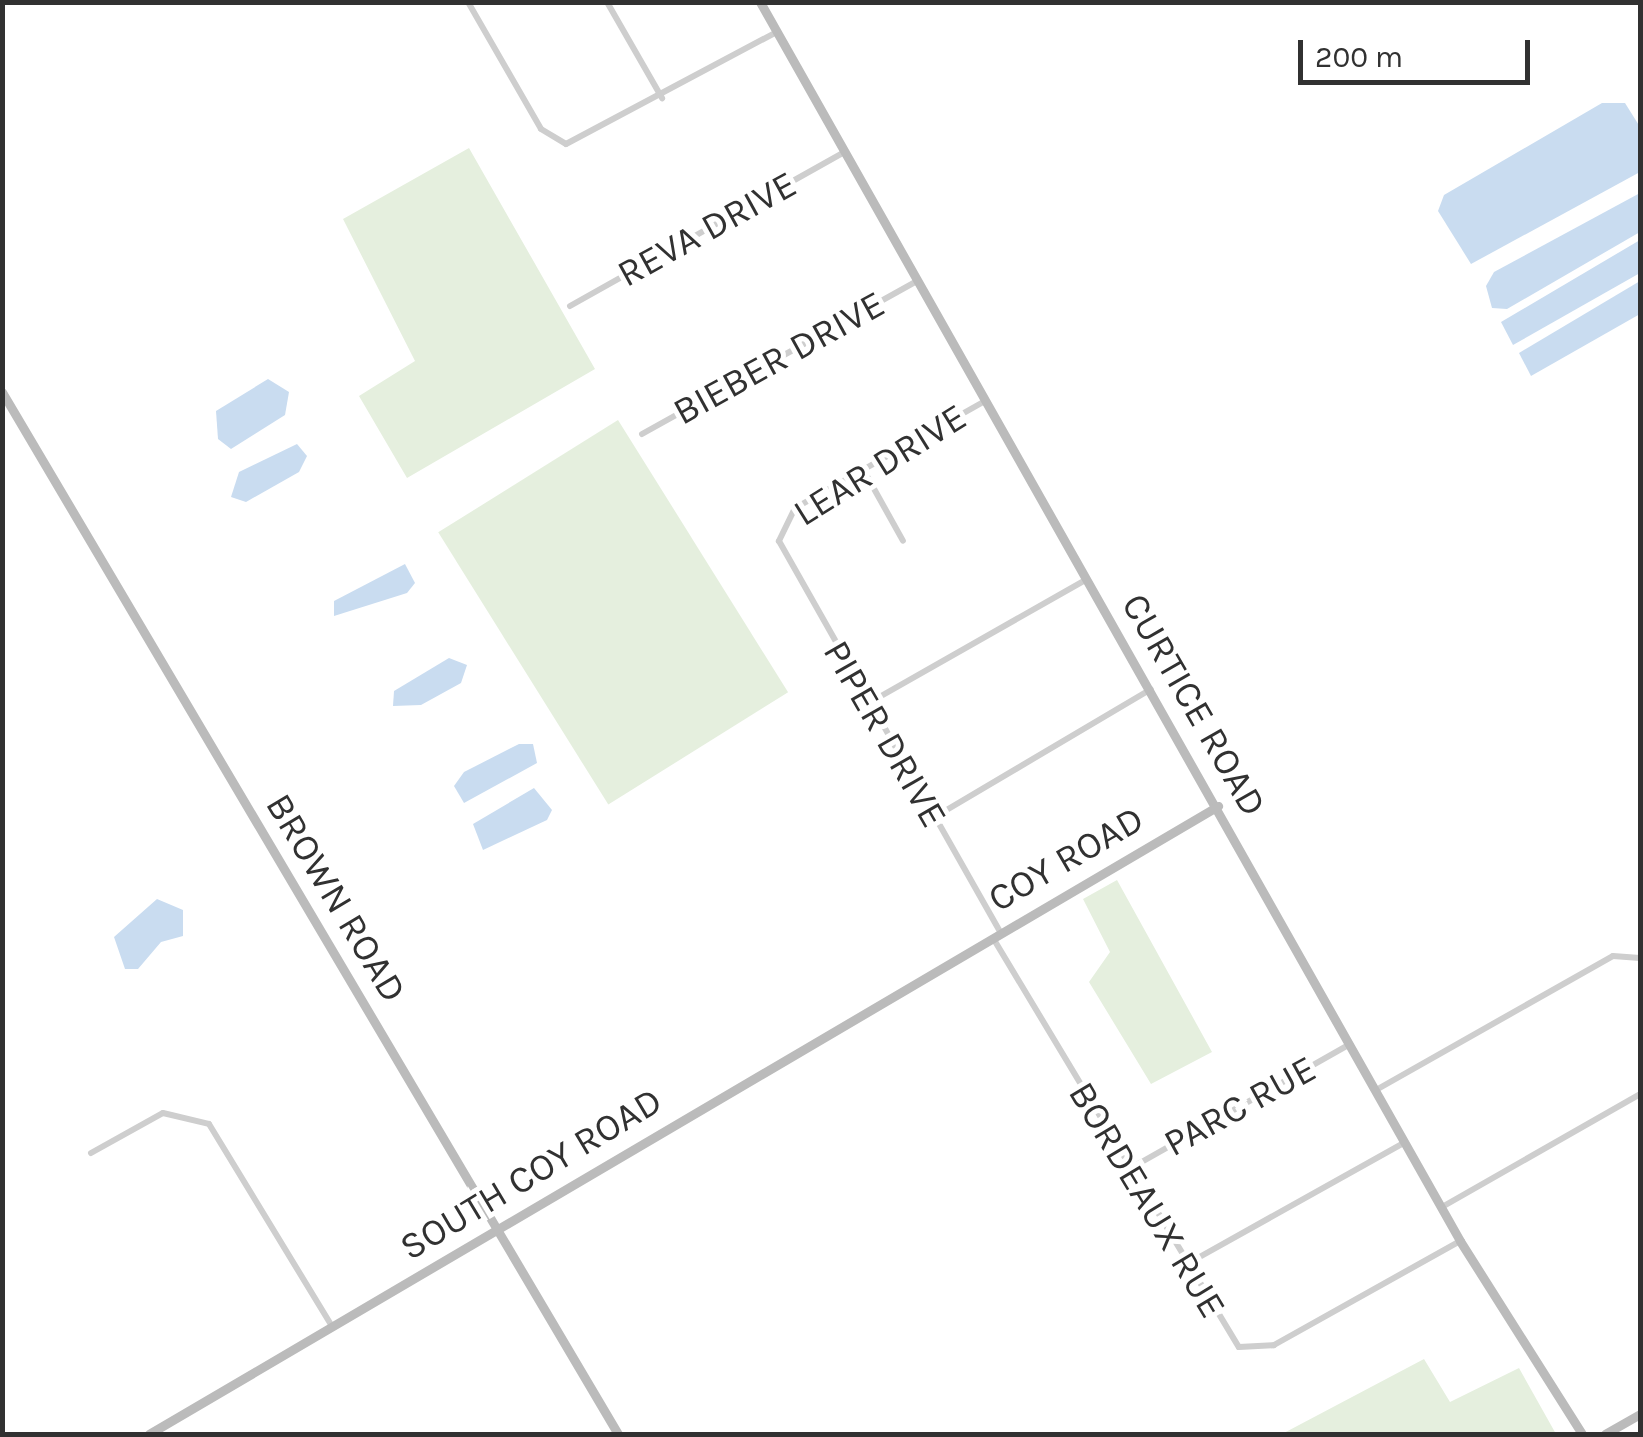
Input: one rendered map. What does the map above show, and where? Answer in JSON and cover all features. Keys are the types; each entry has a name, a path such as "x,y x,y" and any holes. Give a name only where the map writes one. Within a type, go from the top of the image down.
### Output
{"street":[{"path":"468,2 554,140 586,141 776,32"},
{"path":"607,2 662,98"},
{"name":"CURTICE ROAD","path":"760,2 1460,1240 1582,1434"},
{"name":"REVA DRIVE","path":"570,306 844,152"},
{"name":"BIEBER DRIVE","path":"642,434 917,280"},
{"name":"BROWN ROAD","path":"2,392 618,1434"},
{"name":"LEAR DRIVE","path":"779,532 795,508 986,400"},
{"path":"864,469 902,540"},
{"name":"PIPER DRIVE","path":"779,532 782,554 996,934"},
{"path":"866,704 1087,578"},
{"path":"933,818 1151,690"},
{"name":"COY ROAD","path":"944,965 1218,806"},
{"name":"BORDEAUX RUE","path":"996,934 1232,1342 1258,1351 1460,1240"},
{"path":"1376,1090 1613,956 1640,958"},
{"name":"SOUTH COY ROAD","path":"149,1434 944,965"},
{"name":"PARC RUE","path":"1130,1168 1350,1044"},
{"path":"1442,1207 1640,1094"},
{"path":"91,1153 163,1113 210,1124 332,1326"},
{"path":"1186,1264 1404,1142"},
{"path":"1605,1434 1640,1414"}],"green space":[{"path":"469,148 595,369 407,478 359,396 415,361 343,219"},
{"path":"618,420 788,692 608,805 438,532"},
{"path":"1117,880 1212,1052 1151,1084 1089,982 1110,952 1083,899"},
{"path":"1424,1359 1450,1402 1519,1368 1556,1434 1282,1434"}],"water":[{"path":"1602,103 1625,103 1640,127 1640,172 1471,264 1438,211 1444,195"},
{"path":"1640,193 1640,232 1507,309 1492,308 1486,286 1494,272"},
{"path":"1640,240 1640,273 1513,345 1501,322"},
{"path":"1640,281 1640,314 1531,376 1519,353"},
{"path":"268,379 289,392 285,415 231,449 218,439 216,411"},
{"path":"297,444 307,456 299,472 246,502 231,497 239,472"},
{"path":"405,564 415,583 407,593 334,616 334,601"},
{"path":"449,658 467,665 461,683 421,705 393,706 394,691"},
{"path":"519,744 533,744 537,763 464,803 454,786 464,772"},
{"path":"534,788 552,810 547,820 483,850 473,824"},
{"path":"157,899 183,910 183,936 161,942 138,969 125,969 114,937"}]}
